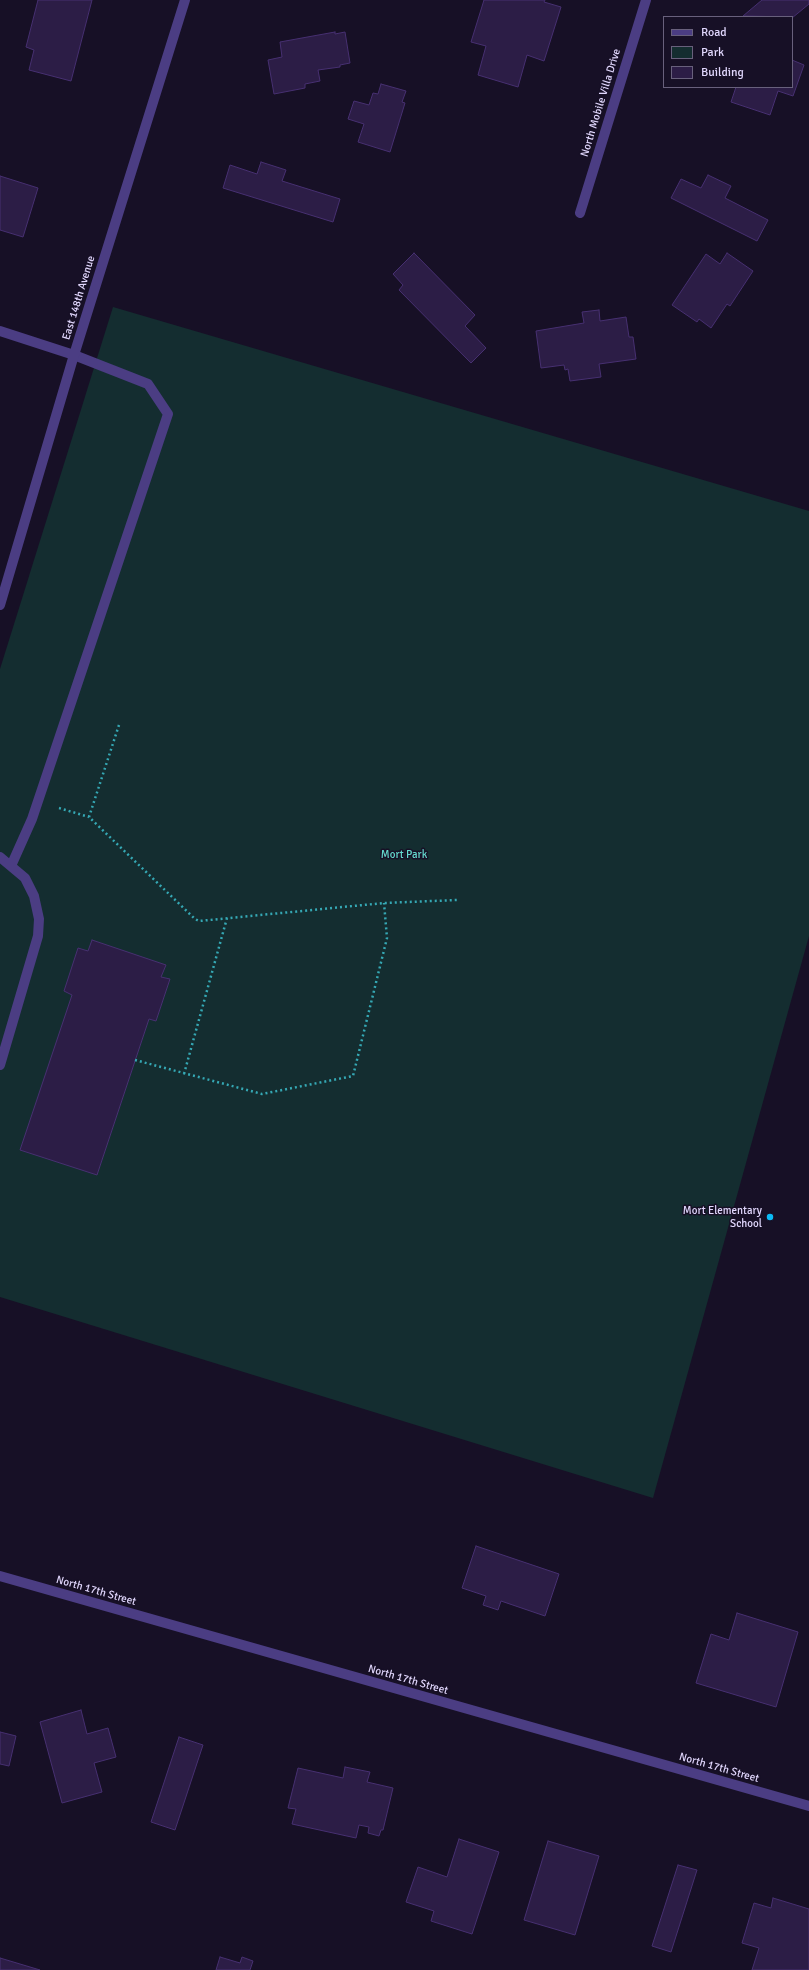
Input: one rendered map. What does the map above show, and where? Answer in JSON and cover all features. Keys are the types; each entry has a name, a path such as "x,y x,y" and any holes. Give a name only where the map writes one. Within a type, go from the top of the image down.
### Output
{"street":[{"name":"East 148th Avenue","path":"0,605 74,355 185,0"},
{"name":"North Mobile Villa Drive","path":"580,213 646,0"},
{"path":"0,331 74,355 148,384 168,414 38,801 11,866"},
{"path":"0,857 24,878 34,896 38,919 38,936 0,1065"},
{"name":"North 17th Street","path":"0,1576 809,1806"}],"path":[{"path":"89,817 119,726"},
{"path":"38,801 89,817 191,917 199,921 384,903 458,900"},
{"path":"135,1060 262,1094 353,1076 387,938 384,903"},
{"path":"184,1074 227,918"}],"green space":[{"name":"Mort Park","path":"113,307 809,511 809,936 653,1498 0,1297 0,669"}],"building":[{"path":"38,0 92,0 71,81 29,70 34,50 26,47"},
{"path":"484,0 545,0 544,2 561,7 544,61 527,55 518,87 478,75 486,46 471,42"},
{"path":"762,0 809,0 809,4 793,17 743,16"},
{"path":"335,32 335,34 345,32 350,63 340,65 340,67 318,70 320,81 305,84 305,88 274,94 268,60 282,57 280,42"},
{"path":"793,60 804,65 793,96 778,91 770,115 731,102 736,88 793,88"},
{"path":"381,84 406,91 402,102 405,103 390,152 358,142 364,124 348,119 354,101 369,105 373,93 378,94"},
{"path":"261,162 286,170 282,181 340,199 333,222 223,188 230,165 257,174"},
{"path":"708,175 731,186 725,198 768,220 757,241 671,198 681,179 701,188"},
{"path":"0,176 38,188 23,237 0,230"},
{"path":"414,253 475,315 465,326 486,348 471,363 399,290 403,285 393,274"},
{"path":"727,253 753,271 730,306 727,304 711,328 699,319 697,322 672,305 706,254 720,264"},
{"path":"599,310 600,321 626,317 629,337 633,337 636,359 599,364 601,377 570,381 568,369 565,370 564,365 541,368 536,331 584,323 582,312"},
{"path":"92,940 166,965 161,977 170,979 156,1021 149,1019 97,1175 20,1150 72,995 64,991 78,948 88,951"},
{"path":"476,1546 559,1574 545,1616 501,1601 498,1610 483,1605 486,1596 462,1588"},
{"path":"737,1613 798,1632 776,1707 696,1683 711,1634 729,1640"},
{"path":"81,1710 87,1734 108,1728 116,1757 94,1763 102,1792 62,1803 40,1722"},
{"path":"0,1732 16,1736 9,1766 0,1764"},
{"path":"179,1737 203,1745 175,1830 151,1822"},
{"path":"345,1767 370,1772 367,1782 393,1788 383,1830 381,1830 379,1836 368,1833 369,1827 359,1825 356,1838 292,1824 296,1809 288,1808 298,1768 343,1778"},
{"path":"459,1839 499,1852 472,1934 431,1921 434,1911 406,1902 418,1867 447,1877"},
{"path":"548,1841 599,1856 575,1935 524,1920"},
{"path":"678,1865 697,1870 671,1952 652,1946"},
{"path":"773,1898 809,1909 809,1970 752,1970 759,1948 742,1943 754,1903 771,1908"},
{"path":"220,1957 240,1963 242,1957 253,1961 250,1970 216,1970"},
{"path":"0,1958 40,1970 0,1970"}],"place":[{"name":"Mort Elementary School","path":"770,1217"}]}
